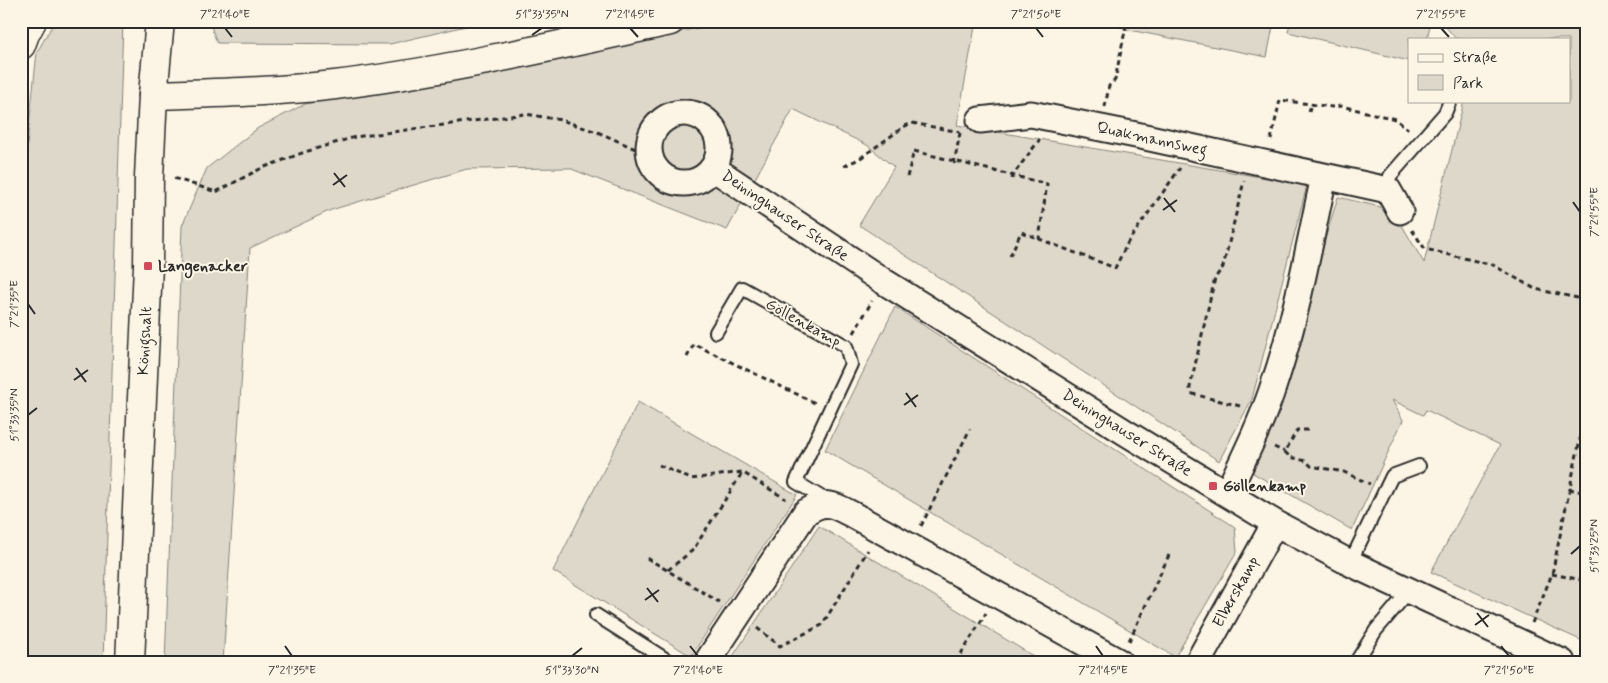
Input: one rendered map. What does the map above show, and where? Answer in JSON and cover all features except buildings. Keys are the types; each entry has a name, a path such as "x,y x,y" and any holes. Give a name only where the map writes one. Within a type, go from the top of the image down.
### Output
{"main road":[{"path":"21,45 32,21"},
{"name":"Königshalt","path":"130,662 148,266 149,177 153,95 160,21"},
{"path":"153,95 274,90 335,85 510,55 670,21"}],"street":[{"name":"Deininghauser Straße","path":"679,113 691,113 702,117 717,135 720,146 718,158 713,168 705,177 694,182 683,184 671,181 661,175 649,156 649,144 652,133 659,123 668,116 679,113"},
{"name":"Quakmannsweg","path":"970,126 1031,114 1324,177 1394,201"},
{"name":"Deininghauser Straße","path":"713,168 883,281 1275,523 1350,563 1562,662"},
{"path":"1227,494 1275,382 1288,336 1324,177"},
{"path":"707,662 806,512 818,504 833,505"},
{"name":"Göllenkamp","path":"833,505 911,547 1123,653"},
{"name":"Elberskamp","path":"1198,662 1275,523"}],"lane":[{"path":"1394,201 1390,176 1445,113 1450,102"},
{"name":"Göllenkamp","path":"716,332 742,288 846,346 851,364 796,482 833,505"},
{"path":"1350,563 1392,476 1419,466"},
{"path":"1356,662 1376,630 1410,591"},
{"path":"596,615 670,662"}],"path":[{"path":"1100,128 1109,86 1115,80 1127,21"},
{"path":"1263,412 1193,394 1190,391 1190,387 1215,278 1223,267 1257,162 1280,100 1332,107 1341,106 1395,119 1422,140"},
{"path":"1309,112 1310,104"},
{"path":"1363,118 1364,112"},
{"path":"174,178 216,192 262,168 305,152 355,137 525,114 561,120 600,133 649,156"},
{"path":"1012,177 1055,119"},
{"path":"844,166 859,160 905,126 912,124 970,126 954,163"},
{"path":"1113,274 1128,242 1194,148"},
{"path":"907,177 914,151 954,163 1047,184 1039,239"},
{"path":"1394,201 1423,248 1493,265 1535,289 1587,300"},
{"path":"1010,256 1020,232 1115,268"},
{"path":"1057,252 1059,247"},
{"path":"846,346 883,281"},
{"path":"687,357 694,344 830,410"},
{"path":"1523,644 1552,574 1587,406"},
{"path":"911,547 970,429"},
{"path":"1308,430 1297,430 1285,452 1290,457 1306,461 1311,466 1344,472 1384,491"},
{"path":"659,465 691,479 742,472 806,512"},
{"path":"668,571 694,550 742,472"},
{"path":"1569,489 1587,493"},
{"path":"647,558 739,614 780,646 822,625 868,551"},
{"path":"1123,653 1169,555"},
{"path":"1552,574 1587,581"},
{"path":"956,662 988,611"}],"green space":[{"path":"55,21 123,21 103,662 21,662 21,201 37,52"},
{"path":"209,21 487,21 390,44 217,43"},
{"path":"735,21 991,21 975,27 957,125 1307,185 1252,399 1219,461 859,225 894,167 867,145 793,109 727,230 569,168 467,169 331,210 250,248 223,662 165,662 182,226 207,168 258,128 305,104"},
{"path":"1104,21 1274,21 1267,57 1129,30"},
{"path":"1283,21 1431,21 1427,38 1408,38 1408,61 1288,32 1290,23"},
{"path":"1441,21 1587,21 1587,643 1431,572 1500,445 1426,410 1423,415 1392,400 1403,420 1352,530 1253,473 1338,197 1393,210 1424,263 1464,102 1570,102 1570,38 1455,38"},
{"path":"895,307 1235,527 1237,552 1175,657 825,450"},
{"path":"638,402 797,495 691,656 553,571"},
{"path":"819,526 1043,662 729,662"}],"place":[{"name":"Langenacker","path":"148,266"},
{"name":"Göllenkamp","path":"1213,486"}]}
